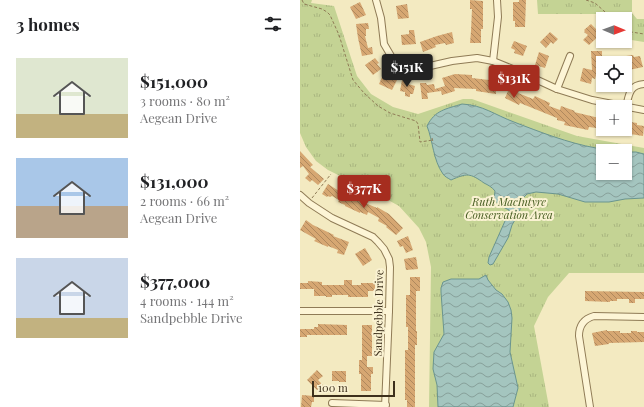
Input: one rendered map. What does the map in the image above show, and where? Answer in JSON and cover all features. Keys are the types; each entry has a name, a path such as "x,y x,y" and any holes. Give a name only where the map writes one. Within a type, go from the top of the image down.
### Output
{"street":[{"path":"377,0 384,44 394,61 410,69 477,58 493,61 557,90 596,101"},
{"path":"493,61 498,17 497,0"},
{"path":"557,90 570,56"},
{"path":"628,100 631,90 636,86 644,84"},
{"path":"632,108 644,110"},
{"name":"Sandpebble Drive","path":"303,200 332,218 373,237 384,249 390,267 386,406"},
{"path":"300,311 389,311"},
{"path":"590,407 579,336 580,326 590,317 644,317"},
{"path":"332,403 386,406"}],"path":[{"path":"302,0 304,4 322,9 330,15 339,35 354,80 364,93 378,106 390,113 416,121 418,124 420,142 433,141 432,138"},
{"path":"586,0 595,3 605,12"},
{"path":"632,32 644,34"},
{"path":"303,200 331,174"}],"green space":[{"name":"Ruth MacIntyre Conservation Area","path":"300,0 312,0 311,3 334,6 357,76 371,94 393,107 418,114 463,99 472,99 577,136 622,144 596,144 596,180 632,180 632,146 644,148 644,273 569,273 548,297 534,326 549,407 429,407 431,267 426,242 419,228 399,206 328,170 316,161 306,147 300,133"},
{"path":"537,0 632,0 632,12 596,12 596,14 538,14"},
{"path":"632,13 637,19 644,19 644,42 632,40"}],"water":[{"path":"462,104 476,106 544,133 596,148 596,180 632,180 632,152 644,154 644,198 609,202 585,202 558,194 536,192 527,194 523,198 519,213 512,225 508,238 493,264 490,265 488,263 489,257 509,210 499,205 494,199 495,191 493,188 475,177 465,175 451,180 444,175 440,169 435,157 427,126 437,113"},
{"path":"486,275 496,290 502,294 508,302 511,310 510,352 518,388 513,407 438,407 437,385 433,369 434,352 444,334 441,292 443,282 451,279 479,279"}],"building":[{"path":"470,0 483,1 483,29 481,29 481,43 470,43 472,9 470,9"},
{"path":"519,0 526,0 525,27 515,27 515,21 513,21 513,2 519,2"},
{"path":"360,2 366,15 356,19 350,7"},
{"path":"407,4 409,18 398,19 396,6"},
{"path":"368,23 369,29 366,29 365,36 368,48 372,47 373,54 362,56 356,24"},
{"path":"591,24 596,29 596,39 589,45 583,40 588,35 584,32 584,30"},
{"path":"409,30 414,30 416,44 402,45 401,35 409,34"},
{"path":"452,32 454,43 435,45 436,47 423,52 420,42"},
{"path":"550,32 558,39 553,44 551,42 546,48 540,42"},
{"path":"514,41 527,46 523,56 514,53 515,50 511,48"},
{"path":"591,51 602,51 602,56 596,56 595,79 592,78 591,84 580,81 583,68 592,70"},
{"path":"539,52 549,56 545,68 535,65"},
{"path":"633,55 634,57 640,56 643,67 632,69 632,56 626,56"},
{"path":"375,58 381,69 373,75 365,65"},
{"path":"455,74 472,75 472,78 489,80 489,77 498,78 497,82 520,88 518,93 533,99 535,96 550,103 549,106 560,110 561,106 575,111 574,112 596,117 596,128 589,127 588,130 564,125 565,122 557,120 557,118 520,103 519,105 505,98 508,91 496,90 496,94 476,91 476,89 454,88 455,91 442,95 441,91 427,93 428,99 422,99 420,83 426,83 427,85 434,84 435,89 445,86 442,78"},
{"path":"392,75 398,78 392,90 379,84 382,77 390,80"},
{"path":"402,80 408,81 408,84 415,86 413,94 410,94 410,97 405,96 405,92 400,91"},
{"path":"632,122 644,126 643,136 632,134"},
{"path":"300,151 313,165 310,167 324,179 318,185 312,180 310,182 305,178 309,174 303,166 300,168"},
{"path":"328,184 342,193 377,207 389,214 403,228 396,235 386,227 387,226 378,221 379,218 368,212 367,215 345,206 332,196 327,197 322,194"},
{"path":"306,220 334,235 333,236 349,242 344,255 337,253 338,250 314,241 316,239 300,230"},
{"path":"408,236 413,250 406,253 403,246 400,247 397,241"},
{"path":"365,248 372,260 363,266 355,254"},
{"path":"416,257 418,269 406,270 404,259"},
{"path":"410,277 420,277 420,291 416,291 417,345 415,345 415,407 407,407 407,400 405,400 405,350 408,350 406,295 410,295"},
{"path":"344,280 352,280 352,285 361,285 361,283 375,283 375,291 368,291 368,297 332,295 332,297 326,297 314,296 314,289 300,289 300,283 308,283 308,281 322,282 322,285 344,285"},
{"path":"585,291 644,292 644,299 635,299 635,303 629,303 629,299 617,299 617,301 610,302 585,301"},
{"path":"318,324 347,325 347,335 307,335 307,337 300,337 300,329 314,329 314,327 318,327"},
{"path":"362,325 372,325 372,356 367,356 367,367 373,367 373,374 371,374 371,391 361,391 359,360 362,360"},
{"path":"607,330 620,331 620,333 631,333 631,331 644,332 644,342 609,343 595,346 592,333"},
{"path":"317,370 323,376 318,380 323,385 317,390 307,380"},
{"path":"332,371 346,371 346,382 332,381"},
{"path":"302,395 314,396 314,402 312,402 311,407 301,407"}]}
